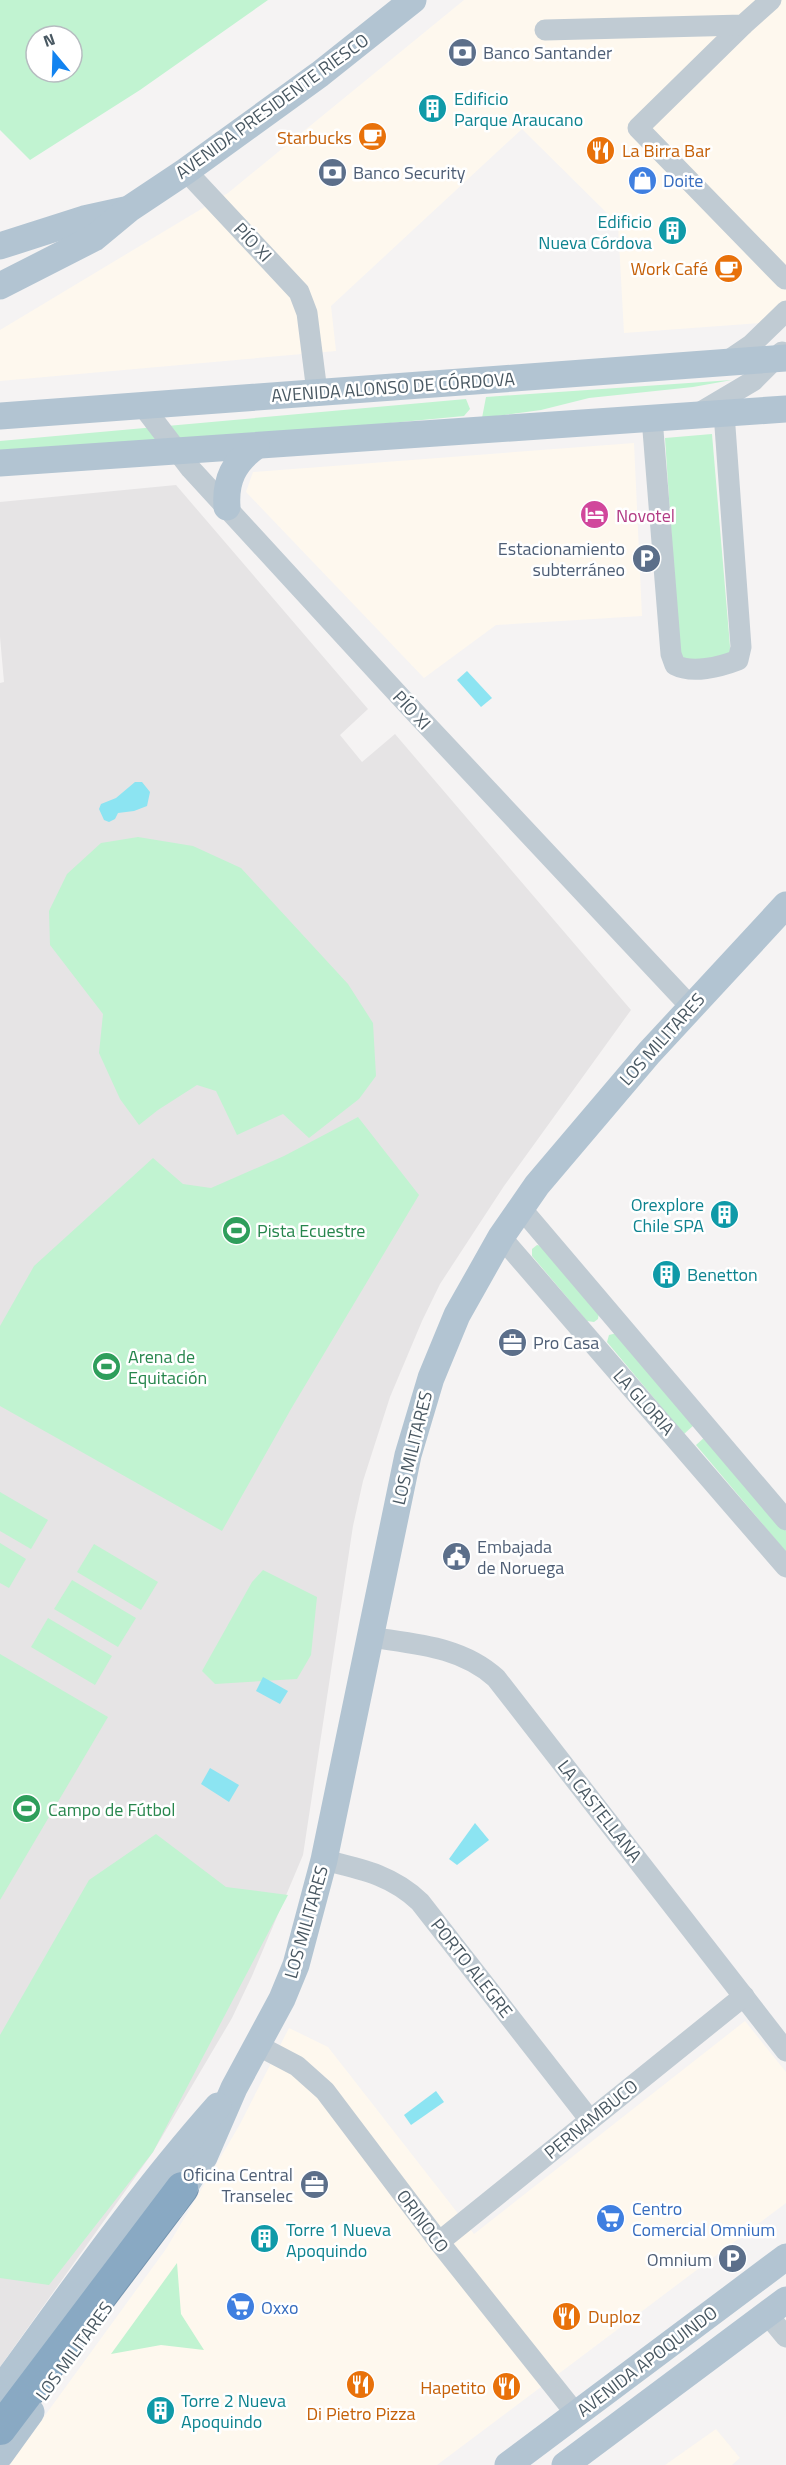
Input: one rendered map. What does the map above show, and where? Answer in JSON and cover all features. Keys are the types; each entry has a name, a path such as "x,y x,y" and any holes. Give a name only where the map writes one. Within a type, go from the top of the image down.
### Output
{"highway":[{"path":"0,2429 183,2188"}],"main road":[{"name":"AVENIDA PRESIDENTE RIESCO","path":"0,286 94,238 129,209 186,171 320,74 412,0"},
{"name":"AVENIDA PRESIDENTE RIESCO","path":"0,246 84,219 129,209"},
{"name":"AVENIDA ALONSO DE CÓRDOVA","path":"0,416 726,362 783,354"},
{"path":"0,463 786,409"},
{"path":"227,507 226,493 231,472 244,455 256,446"},
{"name":"LOS MILITARES","path":"0,2455 120,2287 204,2157 234,2088 282,1999 296,1965 324,1860 408,1455 423,1401 457,1315 520,1207 608,1100 786,905"},
{"name":"LOS MILITARES","path":"0,2390 184,2144 234,2088"},
{"name":"AVENIDA APOQUINDO","path":"508,2465 786,2257"},
{"name":"AVENIDA APOQUINDO","path":"565,2465 776,2307"}],"street":[{"path":"771,0 638,128 785,279"},
{"path":"545,30 743,25"},
{"name":"PÍO XI","path":"186,171 299,292 307,313 317,392"},
{"path":"726,362 751,345 786,311"},
{"path":"696,415 753,381 783,354"},
{"name":"PÍO XI","path":"142,405 177,452 227,507 406,703 691,1007"},
{"path":"652,418 671,654 675,665 684,670 726,665 738,660 741,647 724,413"},
{"name":"LA GLORIA","path":"520,1207 786,1520"},
{"name":"LA GLORIA","path":"501,1237 786,1567"},
{"path":"590,1341 616,1319"},
{"path":"681,1443 705,1423"},
{"name":"LA CASTELLANA","path":"370,1637 452,1651 477,1662 496,1677 786,2051"},
{"name":"PORTO ALEGRE","path":"324,1860 370,1871 388,1878 420,1902 590,2120"},
{"name":"PERNAMBUCO","path":"439,2242 744,1996"},
{"name":"ORINOCO","path":"257,2045 297,2066 325,2091 439,2242 576,2414"},
{"path":"776,2307 786,2337"}],"shaded area":[{"path":"464,0 786,0 786,321 624,333 618,224 522,129 331,306 336,351 0,381 0,330 228,193"},
{"path":"634,443 642,616 496,625 424,678 246,492 253,472"},
{"path":"176,485 368,709 340,735 362,762 395,734 631,1010 504,1186 440,1284 390,1397 363,1481 353,1526 303,1855 252,1976 232,2018 153,2152 0,2367 0,683 4,682 0,637 0,502"},
{"path":"745,2021 786,2072 786,2203 437,2465 9,2465 166,2249 239,2126 289,2028 328,2047 474,2234"},
{"path":"716,2429 740,2458 732,2465 665,2465"}],"green space":[{"path":"0,0 268,0 140,90 30,160 0,130"},
{"path":"732,380 693,387 589,398 541,410 482,418 486,397"},
{"path":"466,399 470,409 464,416 0,460 0,441"},
{"path":"712,434 731,658 680,664 665,438"},
{"path":"138,837 193,846 241,868 348,984 373,1023 376,1076 359,1099 309,1138 283,1114 237,1135 216,1091 197,1085 139,1125 120,1099 99,1053 103,1014 50,945 49,911 67,874 101,843"},
{"path":"358,1117 419,1195 291,1409 222,1531 0,1406 0,1326 34,1266 153,1158 183,1184 211,1188 284,1156"},
{"path":"537,1245 542,1246 599,1312 598,1319 594,1322 587,1321 532,1256 532,1249"},
{"path":"617,1333 695,1424 684,1434 607,1342 609,1335"},
{"path":"706,1436 786,1531 786,1552 696,1445"},
{"path":"0,1492 48,1520 31,1549 0,1531"},
{"path":"0,1543 26,1559 9,1588 0,1583"},
{"path":"94,1544 158,1582 141,1610 77,1572"},
{"path":"263,1570 317,1597 311,1655 297,1679 215,1684 202,1671 252,1582"},
{"path":"72,1580 136,1618 118,1647 54,1609"},
{"path":"48,1618 112,1656 95,1685 31,1647"},
{"name":"Campo de Fútbol","path":"0,1654 108,1717 0,1900"},
{"path":"156,1834 226,1887 288,1895 153,2152 49,2285 0,2278 0,2035 89,1880"},
{"path":"177,2263 181,2314 204,2350 161,2345 111,2354"}],"water":[{"path":"467,671 492,698 481,707 457,680"},
{"path":"135,782 142,782 150,792 147,806 134,811 118,813 115,819 109,822 104,820 99,809 101,804 116,798"},
{"path":"263,1677 288,1691 280,1704 256,1691"},
{"path":"210,1768 239,1785 229,1802 201,1784"},
{"path":"475,1823 489,1840 457,1865 449,1859"},
{"path":"436,2091 444,2102 411,2125 404,2115"}],"place":[{"name":"Banco Santander","path":"462,52"},
{"name":"Edificio Parque Araucano","path":"433,108"},
{"name":"Starbucks","path":"373,137"},
{"name":"La Birra Bar","path":"601,150"},
{"name":"Banco Security","path":"332,172"},
{"name":"Doite","path":"642,180"},
{"name":"Edificio Nueva Córdova","path":"673,231"},
{"name":"Work Café","path":"729,268"},
{"name":"Novotel","path":"595,515"},
{"name":"Estacionamiento subterráneo","path":"646,558"},
{"name":"Orexplore Chile SPA","path":"725,1214"},
{"name":"Pista Ecuestre","path":"236,1230"},
{"name":"Benetton","path":"666,1274"},
{"name":"Pro Casa","path":"512,1342"},
{"name":"Arena de Equitación","path":"107,1366"},
{"name":"Embajada de Noruega","path":"456,1556"},
{"name":"Campo de Fútbol","path":"27,1809"},
{"name":"Oficina Central Transelec","path":"314,2184"},
{"name":"Centro Comercial Omnium","path":"611,2218"},
{"name":"Torre 1 Nueva Apoquindo","path":"265,2239"},
{"name":"Omnium","path":"733,2259"},
{"name":"Oxxo","path":"240,2307"},
{"name":"Duploz","path":"567,2316"},
{"name":"Di Pietro Pizza","path":"361,2384"},
{"name":"Hapetito","path":"507,2387"},
{"name":"Torre 2 Nueva Apoquindo","path":"160,2410"}]}
